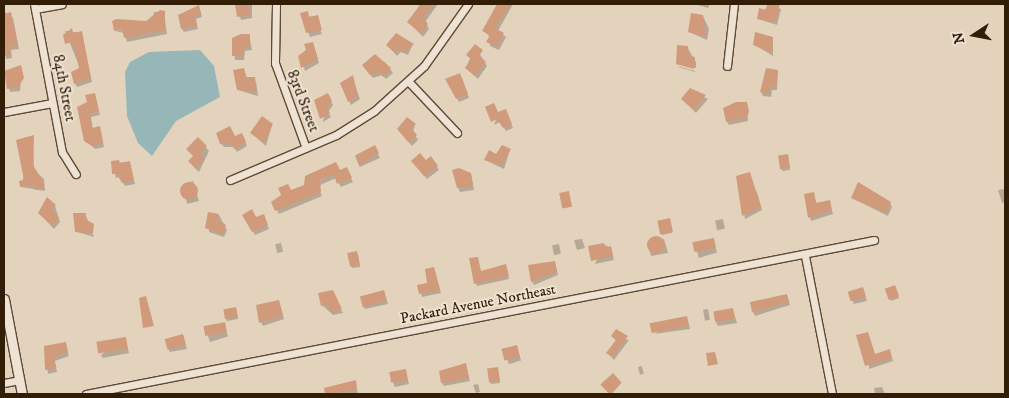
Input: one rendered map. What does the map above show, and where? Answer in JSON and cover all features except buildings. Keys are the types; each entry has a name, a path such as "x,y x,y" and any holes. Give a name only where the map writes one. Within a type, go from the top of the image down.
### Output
{"street":[{"path":"35,6 62,4"},
{"name":"83rd Street","path":"276,4 275,63 306,148"},
{"path":"230,180 306,148 354,125 409,82 441,46 468,4"},
{"path":"727,66 734,4"},
{"name":"84th Street","path":"35,6 62,152 76,174"},
{"path":"409,82 457,133"},
{"path":"4,112 52,103"},
{"name":"Packard Avenue Northeast","path":"86,394 805,256 874,240"},
{"path":"805,256 832,394"},
{"path":"4,299 22,394"},
{"path":"4,383 20,380"}],"water":[{"path":"200,50 214,66 220,97 176,121 152,156 138,143 127,116 125,72 130,62 149,52"}]}
